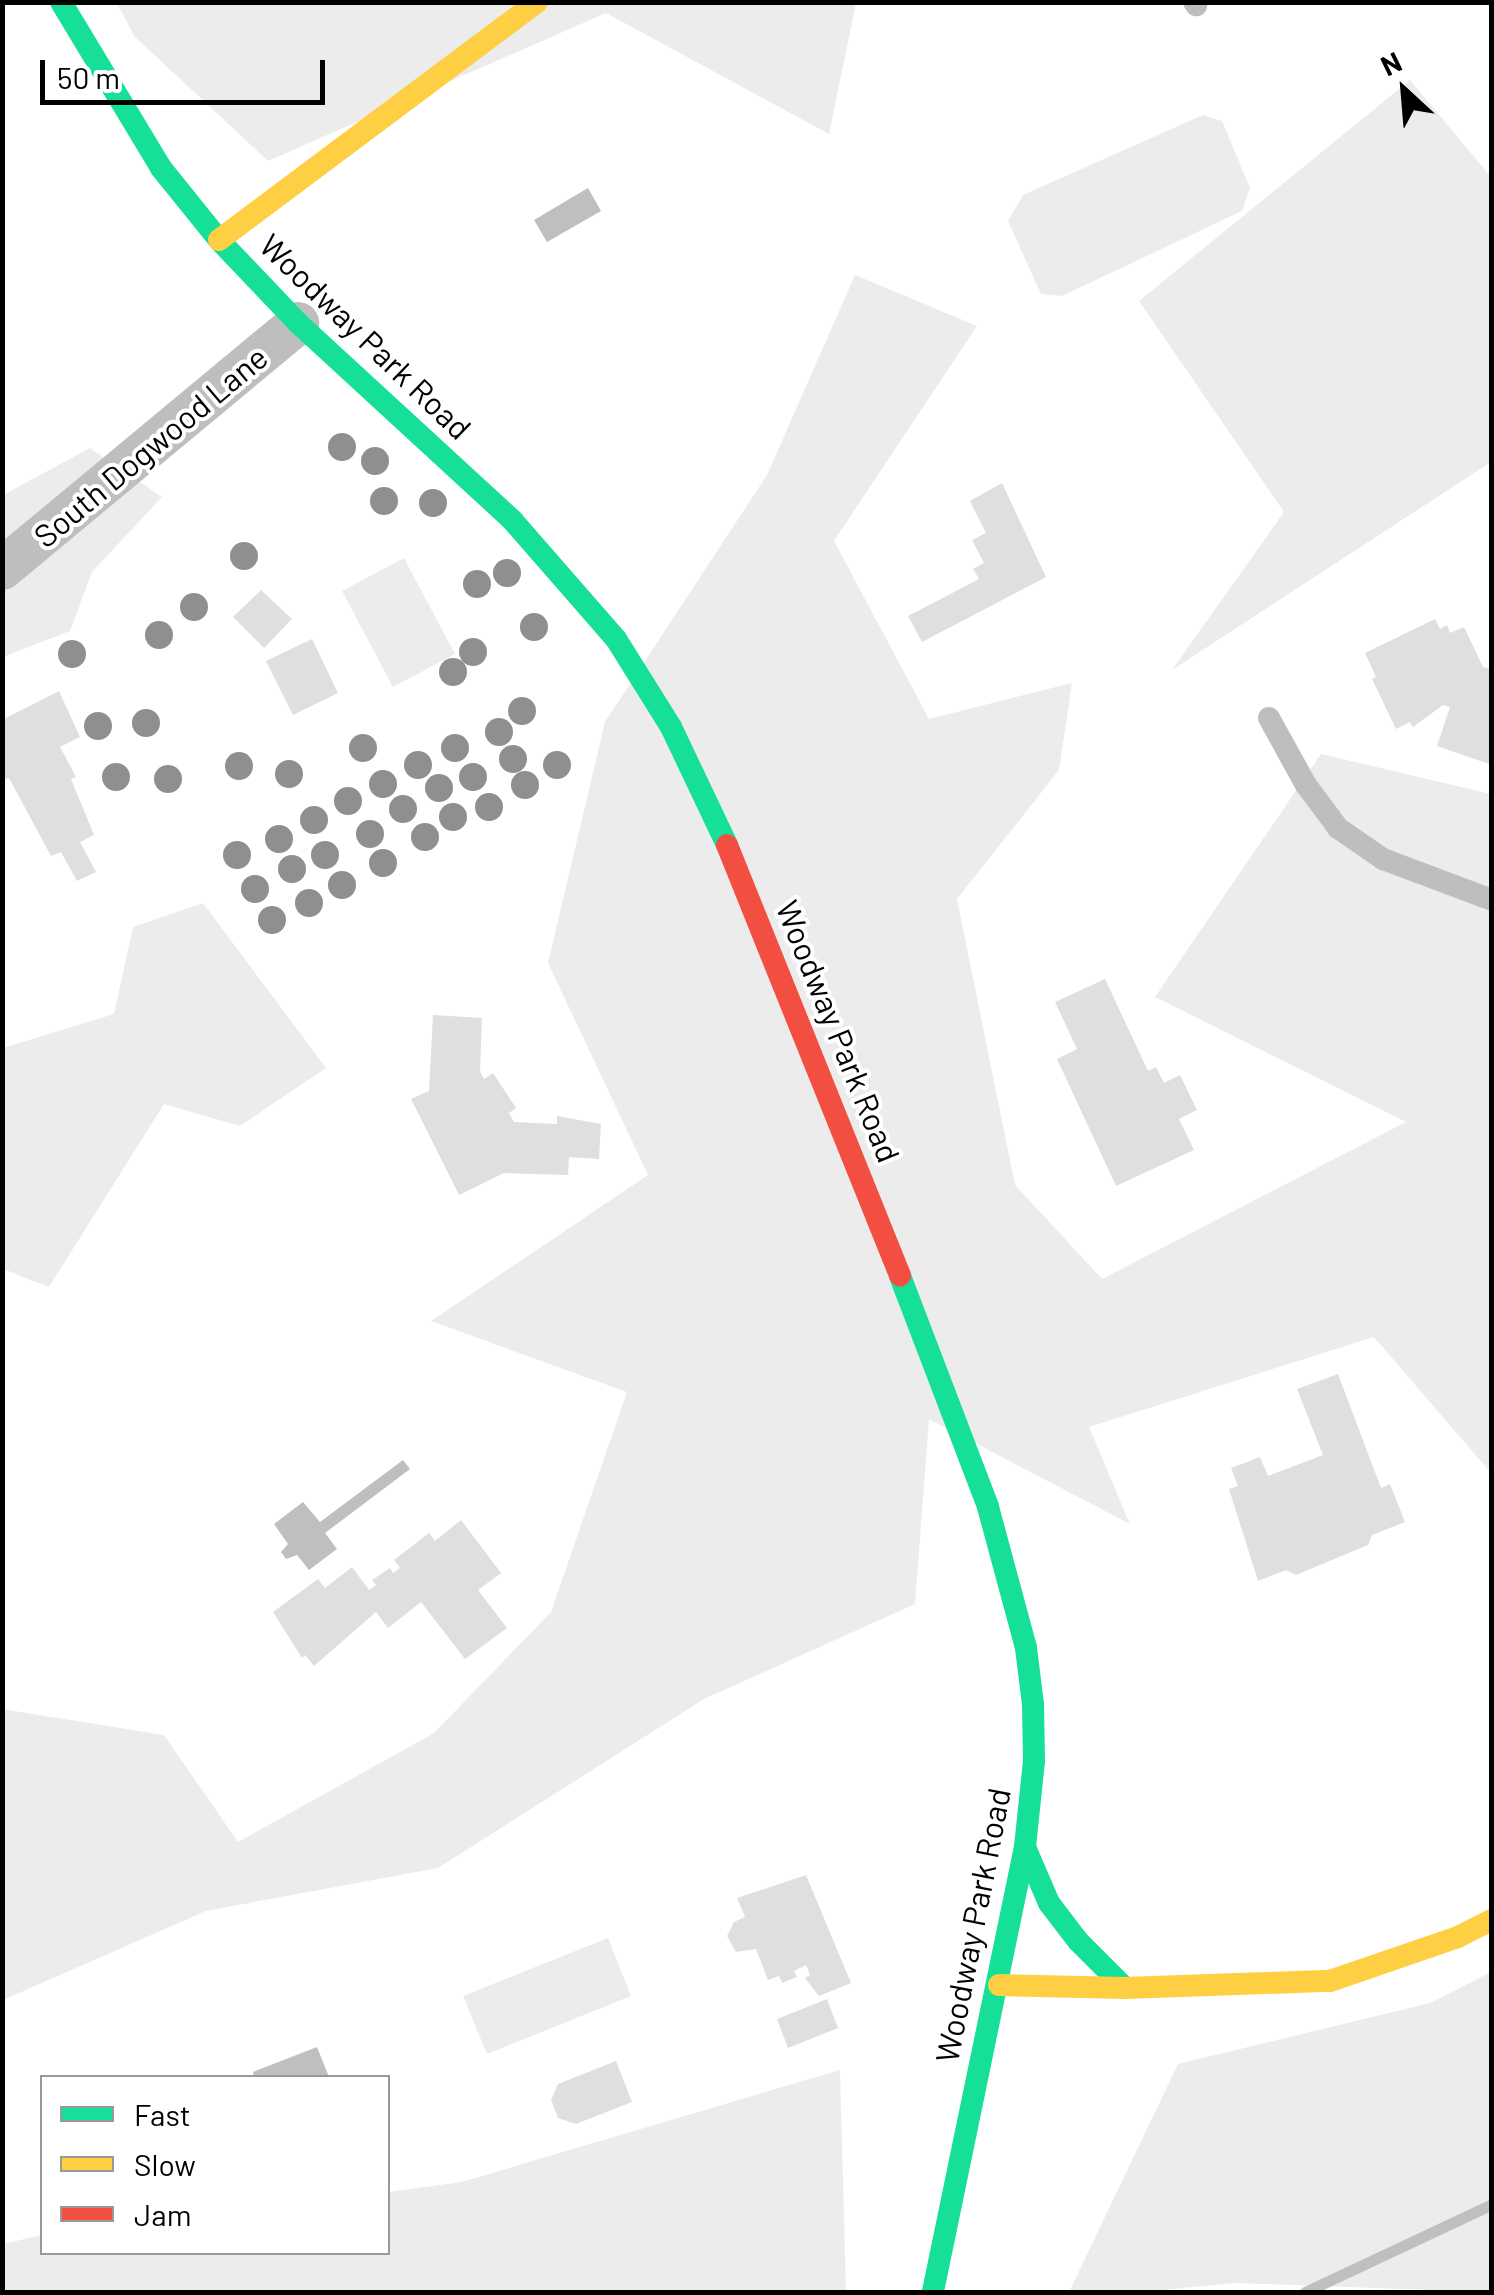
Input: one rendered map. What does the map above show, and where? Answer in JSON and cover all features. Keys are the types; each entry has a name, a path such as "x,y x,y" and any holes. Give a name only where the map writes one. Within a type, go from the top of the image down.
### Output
{"street":[{"name":"Woodway Park Road","path":"62,2 161,168 219,240 298,323 513,520 616,639 680,744 767,937 988,1507 1026,1648 1034,1761 1025,1847 933,2292"},
{"path":"219,240 537,2"},
{"name":"South Dogwood Lane","path":"2,569 298,323"},
{"path":"1025,1847 1049,1903 1078,1941 1125,1988"},
{"path":"998,1985 1125,1988 1330,1981 1458,1937 1492,1920"}],"lane":[{"path":"1270,718 1306,785 1338,828 1383,859 1492,900"}],"shaded area":[{"path":"117,3 856,3 829,134 606,13 268,161 134,36"},
{"path":"1410,80 1491,177 1491,462 1172,670 1284,512 1139,301"},
{"path":"1203,115 1222,121 1250,188 1242,211 1062,296 1041,294 1008,221 1023,195"},
{"path":"588,188 601,211 547,242 534,220"},
{"path":"855,275 977,326 834,541 929,719 1072,683 1059,770 957,899 1015,1185 1102,1279 1406,1122 1155,997 1321,754 1491,794 1491,1473 1374,1337 1089,1427 1130,1524 929,1419 915,1604 704,1699 438,1868 206,1911 3,2000 2,1709 164,1735 238,1842 434,1733 551,1612 627,1392 431,1321 648,1175 548,963 605,722 767,475"},
{"path":"90,448 162,497 92,572 70,631 3,657 3,495"},
{"path":"404,558 455,654 393,687 342,591"},
{"path":"203,903 326,1068 240,1126 164,1104 49,1287 3,1269 3,1048 114,1014 133,927"},
{"path":"403,1460 410,1469 325,1533 337,1549 309,1570 297,1555 286,1559 281,1552 288,1544 274,1524 303,1502 320,1522"},
{"path":"608,1938 631,1996 487,2054 463,1996"},
{"path":"1491,1972 1491,2292 1235,2283 1141,2292 1069,2292 1178,2064 1430,2003"},
{"path":"317,2047 328,2075 254,2075"},
{"path":"840,2070 846,2292 3,2292 3,2244 40,2235 40,2255 390,2255 390,2192 462,2182"}],"building":[{"path":"1002,483 1046,577 922,642 908,616 979,579 973,569 984,563 972,540 986,533 970,501"},
{"path":"261,590 292,619 264,648 233,617"},
{"path":"1435,619 1440,629 1447,625 1450,633 1464,627 1483,667 1492,669 1492,765 1437,746 1450,707 1443,705 1413,727 1410,722 1396,729 1372,679 1376,677 1365,653"},
{"path":"312,639 338,693 293,715 266,661"},
{"path":"59,691 80,737 60,747 76,777 71,779 94,835 80,842 96,872 77,881 61,852 51,856 9,778 2,780 2,720"},
{"path":"1105,979 1148,1071 1156,1067 1164,1083 1180,1075 1197,1110 1179,1119 1194,1150 1116,1186 1057,1059 1077,1049 1055,1002"},
{"path":"433,1015 482,1018 480,1071 484,1079 493,1073 516,1108 509,1113 514,1122 557,1124 557,1116 601,1124 599,1159 569,1157 568,1175 504,1173 459,1195 411,1099 429,1091"},
{"path":"1338,1374 1381,1488 1390,1484 1405,1522 1372,1535 1368,1545 1296,1575 1286,1570 1258,1581 1229,1489 1238,1486 1231,1468 1260,1457 1268,1476 1323,1455 1297,1389"},
{"path":"461,1520 501,1573 478,1590 507,1628 465,1659 421,1602 388,1628 376,1612 314,1666 305,1655 302,1658 273,1612 318,1579 325,1588 352,1567 369,1590 376,1585 372,1580 390,1568 393,1573 400,1568 394,1560 429,1533 435,1541"},
{"path":"806,1875 851,1983 819,1996 805,1978 810,1975 806,1965 794,1971 797,1977 782,1983 779,1976 768,1980 756,1949 736,1952 727,1936 734,1922 745,1917 737,1898"},
{"path":"827,1999 838,2028 788,2048 777,2019"},
{"path":"616,2061 632,2102 576,2124 558,2118 551,2100 558,2084"}],"waterway":[{"path":"1305,2292 1492,2204"}],"traffic: fast":[{"path":"61,2 161,168 219,240 298,323 513,521 616,639 671,727 727,845"},
{"path":"900,1276 988,1507 1026,1648 1033,1704 1034,1761 1025,1847 933,2292"},
{"path":"1025,1847 1049,1903 1078,1941 1125,1988"}],"traffic: slow":[{"path":"219,240 537,2"},
{"path":"999,1985 1125,1988 1330,1981 1458,1937 1492,1920"}],"traffic: jam":[{"path":"727,845 900,1276"}]}
